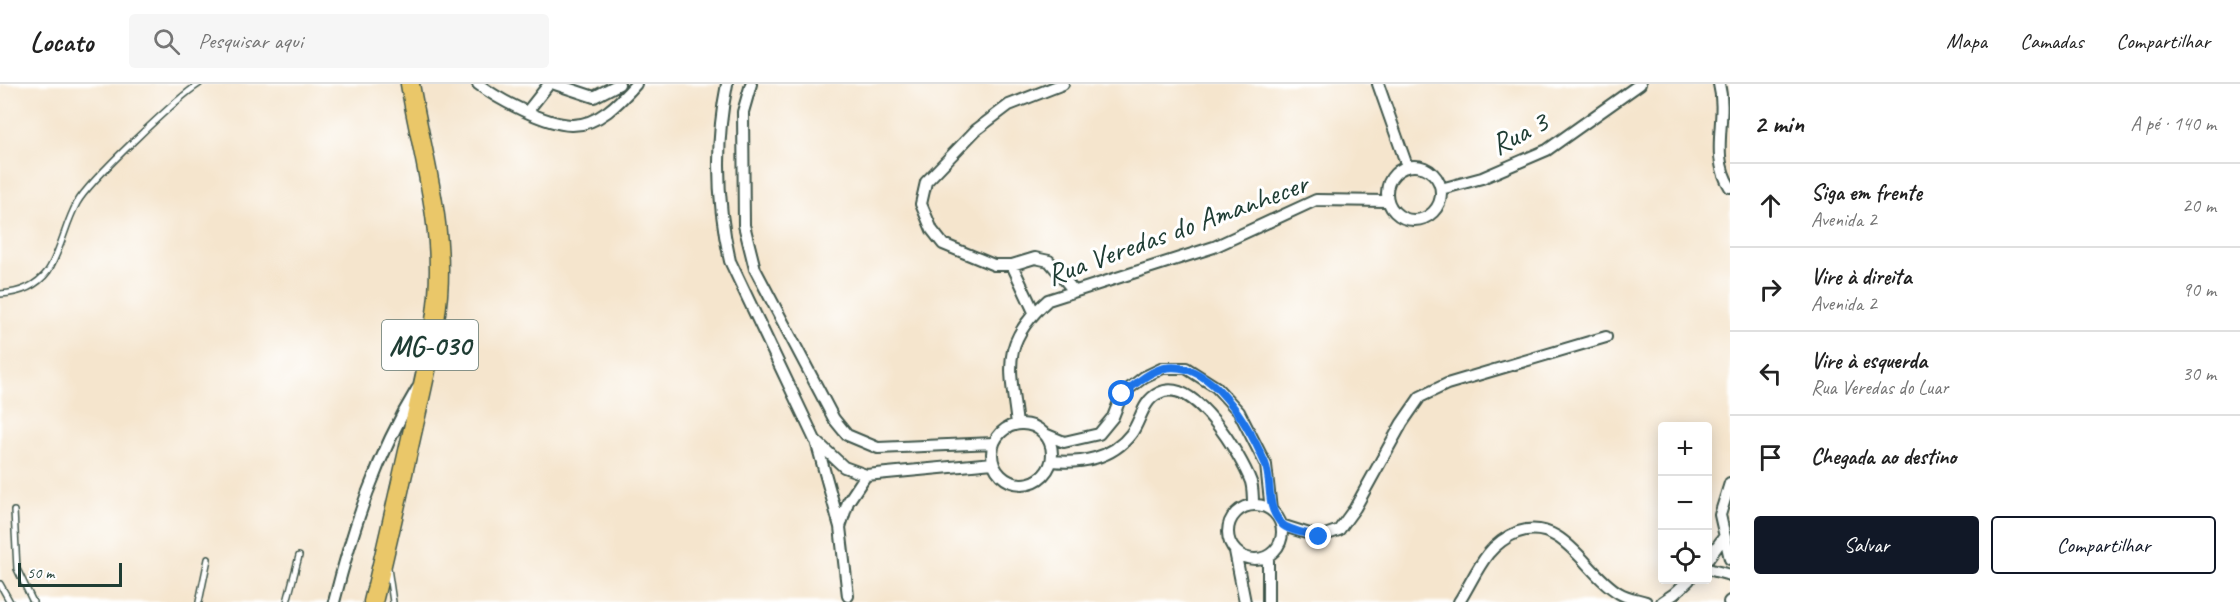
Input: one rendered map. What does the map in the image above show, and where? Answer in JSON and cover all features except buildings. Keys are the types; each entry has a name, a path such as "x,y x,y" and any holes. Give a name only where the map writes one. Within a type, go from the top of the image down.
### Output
{"highway":[{"name":"MG-030","path":"373,602 425,376 438,294 437,240 430,174 417,126 410,84"}],"street":[{"path":"478,84 492,95 527,112 572,126 599,118 620,103 636,84"},
{"path":"527,112 549,84"},
{"path":"555,84 594,97 619,84"},
{"path":"727,84 718,160 723,232 730,261 815,440 840,527 846,599"},
{"path":"751,84 742,112 744,225 755,269 834,419 847,435 878,448 994,443"},
{"path":"1063,84 1009,105 976,130 926,182 921,204 932,230 943,244 994,265 1012,265 1035,258 1049,261 1074,291"},
{"path":"1378,84 1407,166"},
{"name":"Rua 3","path":"1441,189 1482,178 1548,150 1640,84"},
{"path":"1719,84 1722,99 1718,136 1719,161 1730,188"},
{"path":"1407,166 1425,168 1438,180 1441,189 1438,206 1424,218 1406,219 1392,209 1387,201 1388,183 1399,169 1407,166"},
{"name":"Rua Veredas do Amanhecer","path":"1017,424 1011,349 1034,312 1048,300 1214,247 1316,200 1387,201"},
{"path":"1012,265 1034,312"},
{"path":"1281,525 1319,537 1339,530 1355,508 1402,423 1420,398 1447,384 1606,337"},
{"path":"1045,434 1050,442 1052,461 1042,477 1024,484 1006,480 993,463 994,443 1007,427 1027,424 1064,442 1099,434 1113,417 1122,394 1144,377 1163,368 1186,368 1216,387 1239,412 1266,465 1271,510 1281,525 1280,543 1268,556 1251,560 1235,551"},
{"path":"334,602 348,546 371,483 395,426 425,376"},
{"path":"1052,461 1076,464 1107,454 1131,435 1147,402 1159,393 1172,389 1197,400 1235,450 1251,484 1254,505"},
{"path":"815,440 844,467 867,475 993,463"},
{"path":"840,527 848,502 867,475"},
{"path":"1730,483 1720,514 1730,559"},
{"path":"1245,602 1235,551 1228,535 1231,518 1245,507 1254,505 1271,510"},
{"path":"1459,602 1489,553 1509,535 1530,528 1546,531 1563,539 1612,588 1620,594 1646,602"},
{"path":"1712,553 1724,537"},
{"path":"1268,556 1268,602"},
{"path":"1712,570 1730,575"},
{"path":"1662,602 1684,584"}],"lane":[{"path":"0,294 17,293 33,285 48,271 77,201 105,171 199,84"},
{"path":"14,511 17,569 33,602"},
{"path":"386,550 393,602"},
{"path":"287,602 299,556"},
{"path":"199,602 208,559"},
{"path":"0,584 9,602"}],"route":[{"path":"1122,394 1144,377 1163,368 1186,368 1216,387 1239,412 1266,465 1271,510 1281,525 1319,537"}]}
